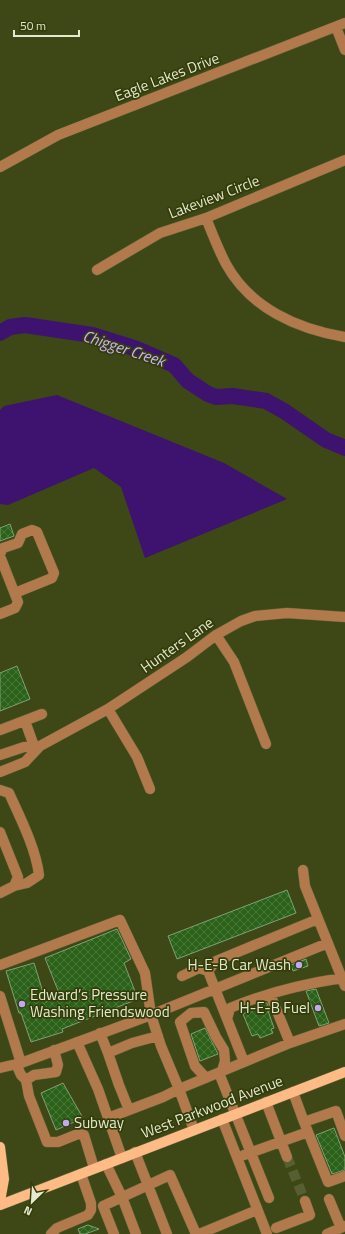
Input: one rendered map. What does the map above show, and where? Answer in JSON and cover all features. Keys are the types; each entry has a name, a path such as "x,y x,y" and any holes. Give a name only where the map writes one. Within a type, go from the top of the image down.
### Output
{"main road":[{"name":"West Parkwood Avenue","path":"0,1206 135,1152 345,1072"},
{"path":"0,1147 4,1179 0,1201"}],"street":[{"path":"340,25 345,50"},
{"name":"Eagle Lakes Drive","path":"1,168 28,150 58,135 340,25"},
{"name":"Lakeview Circle","path":"97,270 160,233 206,218 345,160"},
{"path":"206,218 226,264 246,292 284,319 322,333 345,337"},
{"path":"0,614 16,608 18,602 0,555 3,548 18,543 22,534 32,530 37,532 54,573 52,578 15,593"},
{"name":"Hunters Lane","path":"0,755 24,747 37,746 108,709 187,657 216,635 241,621 255,616 287,613 345,617"},
{"path":"216,635 234,662 266,744"},
{"path":"108,709 137,757 150,789"},
{"path":"0,730 42,714"},
{"path":"25,721 37,746"},
{"name":"Hunters Lane","path":"0,772 25,762 37,746"},
{"path":"0,790 9,793 38,864 39,875 27,883 14,886 0,893"},
{"path":"0,832 18,877 14,886"},
{"path":"227,1019 230,1008 249,1000 290,988 343,982 305,886 304,870"},
{"path":"208,971 216,961 318,919"},
{"path":"0,965 120,920 145,973 151,1014 194,1130"},
{"path":"0,1068 77,1042 215,990 328,943"},
{"path":"182,976 199,968 208,971"},
{"path":"208,971 244,1062"},
{"path":"270,994 290,1043"},
{"path":"0,996 20,1075 26,1080 29,1096 47,1142 58,1142 78,1134 84,1135 94,1168"},
{"path":"206,1078 195,1066 180,1022 192,1013 204,1012 224,1050 225,1061 221,1072 235,1114 269,1198"},
{"path":"108,1118 163,1097 290,1043 345,1024"},
{"path":"100,1033 129,1110"},
{"path":"108,1054 132,1043 158,1036"},
{"path":"77,1042 98,1089 122,1158"},
{"path":"26,1080 34,1076 56,1072 58,1065 54,1050"},
{"path":"293,1092 328,1182 345,1176"},
{"path":"266,1102 287,1157"},
{"path":"304,1122 336,1111 345,1136"},
{"path":"222,1119 265,1233"},
{"path":"237,1158 308,1132"},
{"path":"135,1152 167,1234"},
{"path":"106,1164 122,1197 136,1234"},
{"path":"51,1234 57,1228 88,1215 91,1210 91,1203 81,1174"},
{"path":"91,1210 103,1206 170,1175 196,1234"},
{"path":"327,1234 343,1227 329,1198"},
{"path":"276,1228 310,1215 305,1201"},
{"path":"103,1206 114,1234"},
{"path":"199,1234 257,1210"}],"shaded area":[{"path":"57,395 224,463 287,499 145,558 121,487 94,468 8,505 0,504 0,410 4,406"}],"building":[{"path":"10,524 14,536 0,541 0,528"},
{"path":"17,666 30,699 0,711 0,673"},
{"path":"287,890 296,913 177,959 168,936"},
{"path":"117,929 131,959 124,963 138,999 62,1029 63,1032 31,1042 21,1013 19,1013 6,971 34,963 46,1002 61,998 45,958"},
{"name":"H-E-B Car Wash","path":"306,959 308,966 293,971 291,965"},
{"name":"H-E-B Fuel","path":"316,989 329,1023 319,1026 306,991"},
{"path":"267,1003 270,1011 268,1011 274,1028 271,1029 273,1033 260,1038 258,1034 252,1036 243,1014 249,1011 248,1010"},
{"path":"205,1028 218,1054 200,1061 191,1034"},
{"path":"63,1083 83,1118 56,1130 41,1093"},
{"path":"334,1128 345,1157 345,1170 332,1174 316,1135"},
{"path":"88,1225 99,1229 85,1234 80,1234 78,1229"}],"waterway":[{"name":"Chigger Creek","path":"0,333 10,327 25,325 92,335 137,349 174,365 188,381 208,394 216,397 233,396 266,401 284,411 326,440 345,448"}],"tunnel":[{"path":"287,1157 305,1201"}],"place":[{"name":"H-E-B Car Wash","path":"299,965"},
{"name":"Edward’s Pressure Washing Friendswood","path":"22,1004"},
{"name":"H-E-B Fuel","path":"318,1008"},
{"name":"Subway","path":"66,1123"}]}
